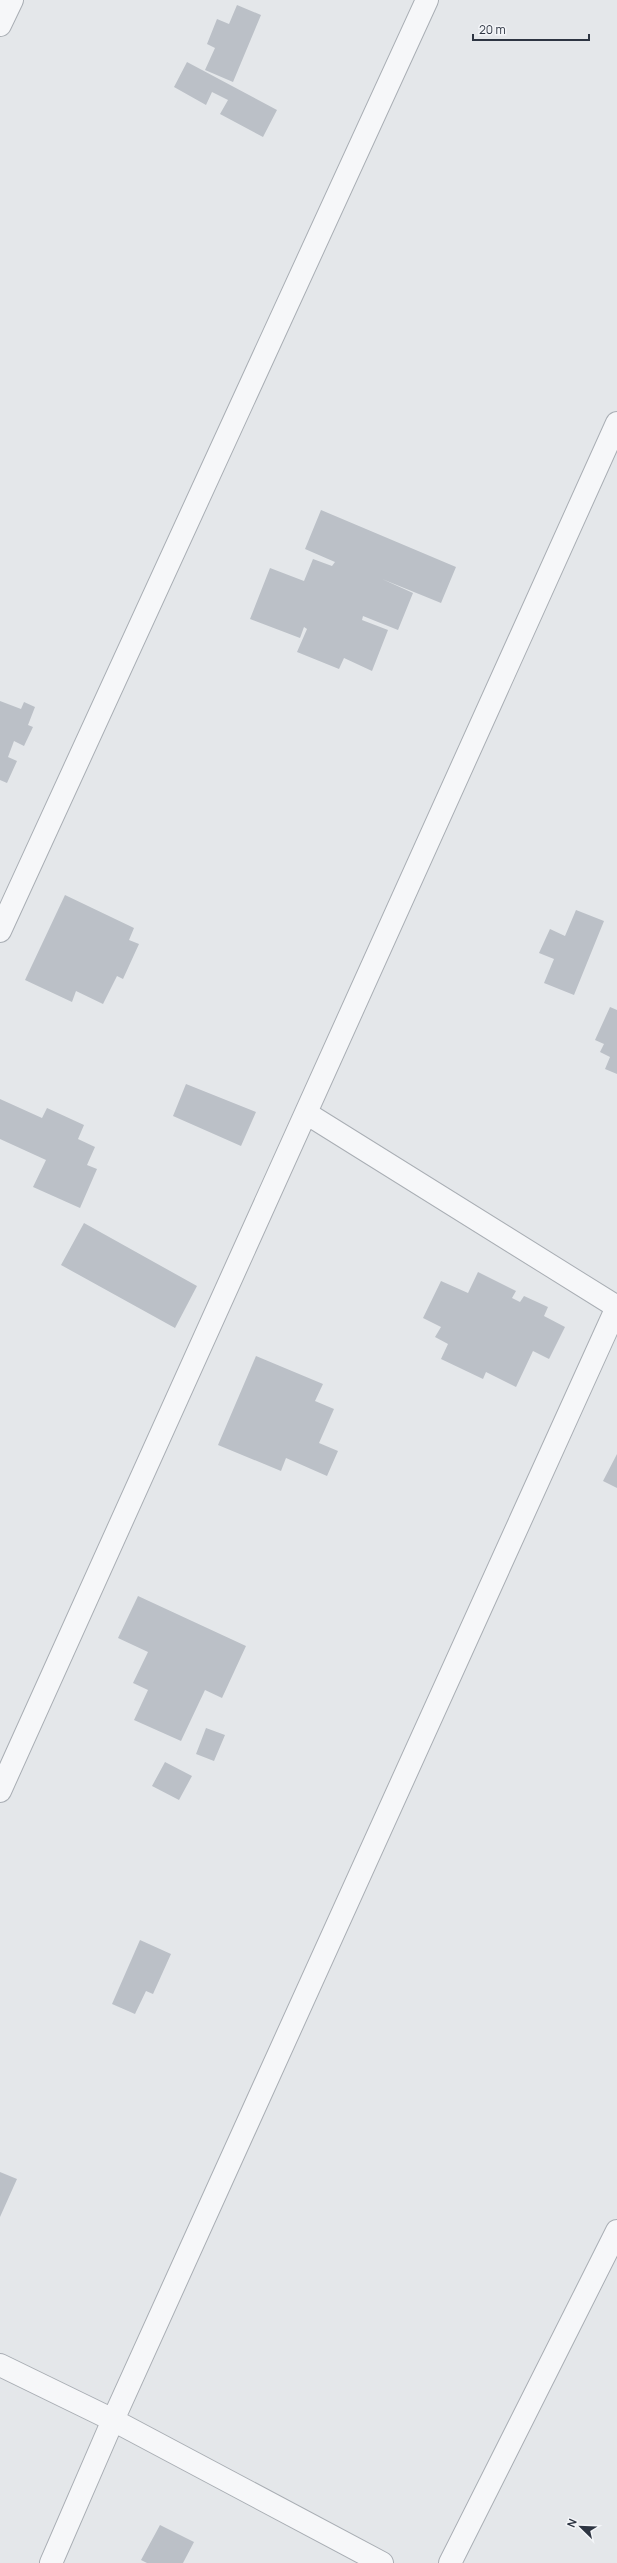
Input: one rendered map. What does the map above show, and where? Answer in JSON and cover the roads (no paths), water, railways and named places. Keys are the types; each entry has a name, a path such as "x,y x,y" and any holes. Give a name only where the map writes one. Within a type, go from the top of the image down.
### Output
{"street":[{"path":"0,26 12,0"},
{"path":"0,931 427,0"},
{"path":"0,1791 617,423"},
{"path":"51,2563 112,2420 617,1307 306,1113"},
{"path":"450,2563 617,2231"},
{"path":"0,2365 112,2420 382,2563"}]}
